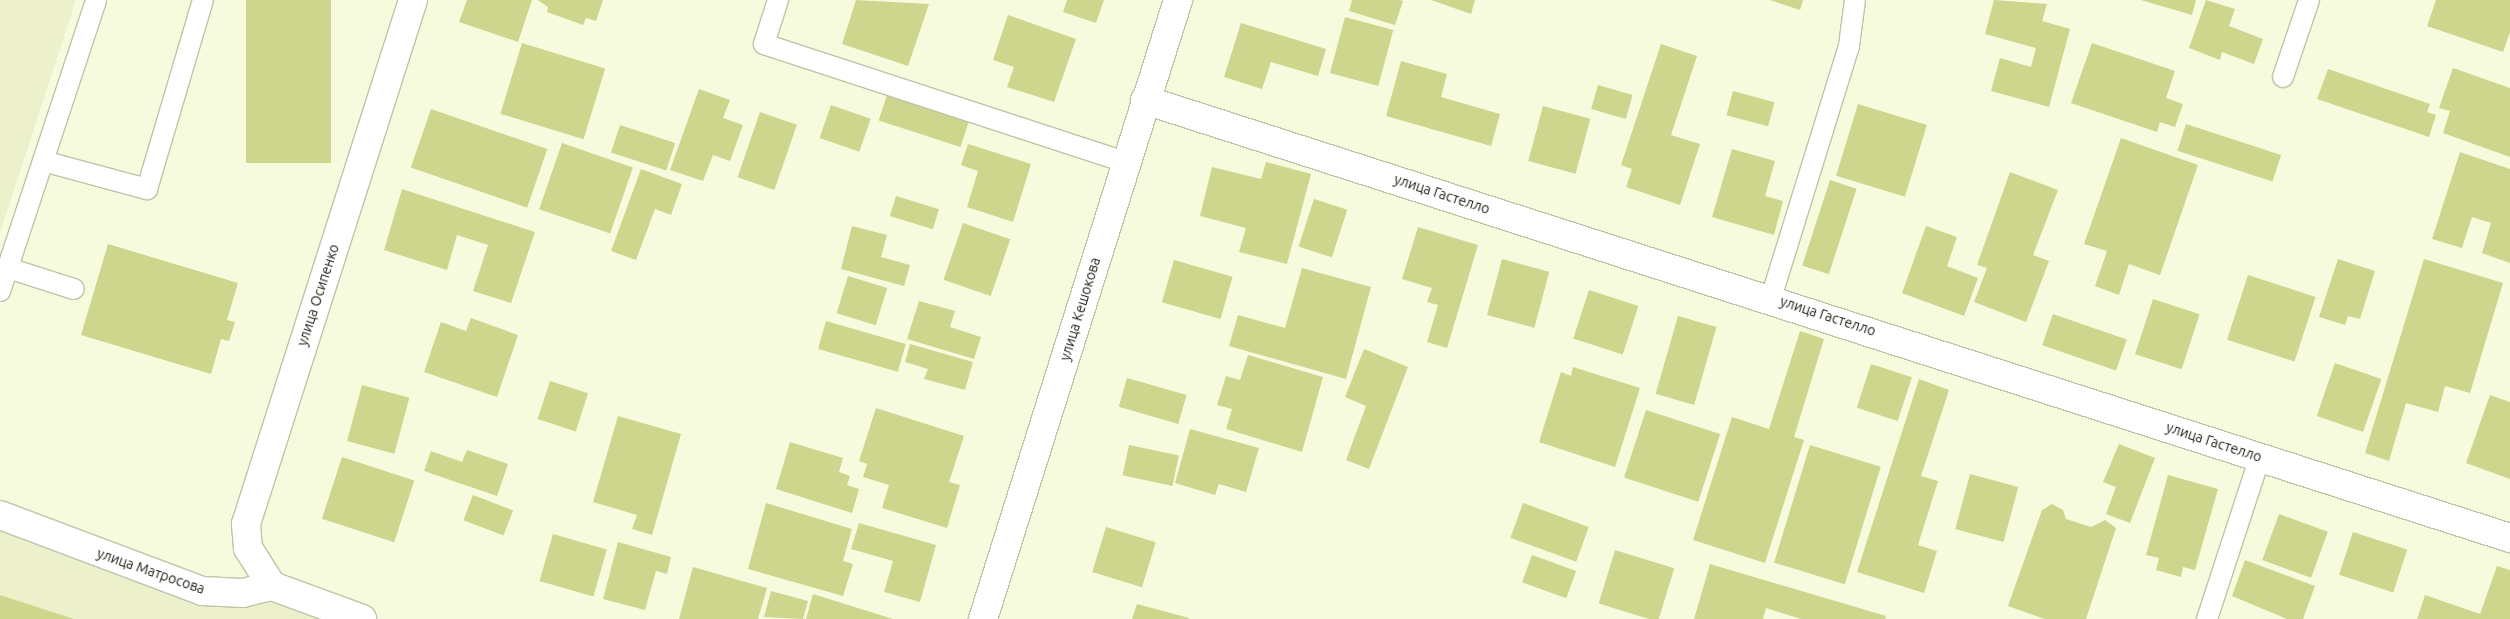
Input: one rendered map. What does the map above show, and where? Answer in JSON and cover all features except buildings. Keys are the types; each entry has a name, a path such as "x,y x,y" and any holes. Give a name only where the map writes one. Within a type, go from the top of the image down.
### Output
{"street":[{"name":"улица Осипенко","path":"272,586 248,548 246,524 252,499 413,0"},
{"name":"улица Кешокова","path":"983,619 1178,0"},
{"name":"улица Гастелло","path":"1146,100 1770,298 2510,538"},
{"name":"улица Матросова","path":"0,516 202,591 242,593 272,586"},
{"path":"272,586 362,619"}],"lane":[{"path":"0,291 96,0"},
{"path":"43,161 146,189 203,0"},
{"path":"778,0 764,44 1126,162"},
{"path":"1770,298 1849,46 1855,0"},
{"path":"2283,77 2309,0"},
{"path":"8,268 74,289"},
{"path":"2207,619 2260,457"}],"shaded area":[{"path":"0,0 76,0 0,233"},
{"path":"0,515 242,593 362,619 0,619"}]}
